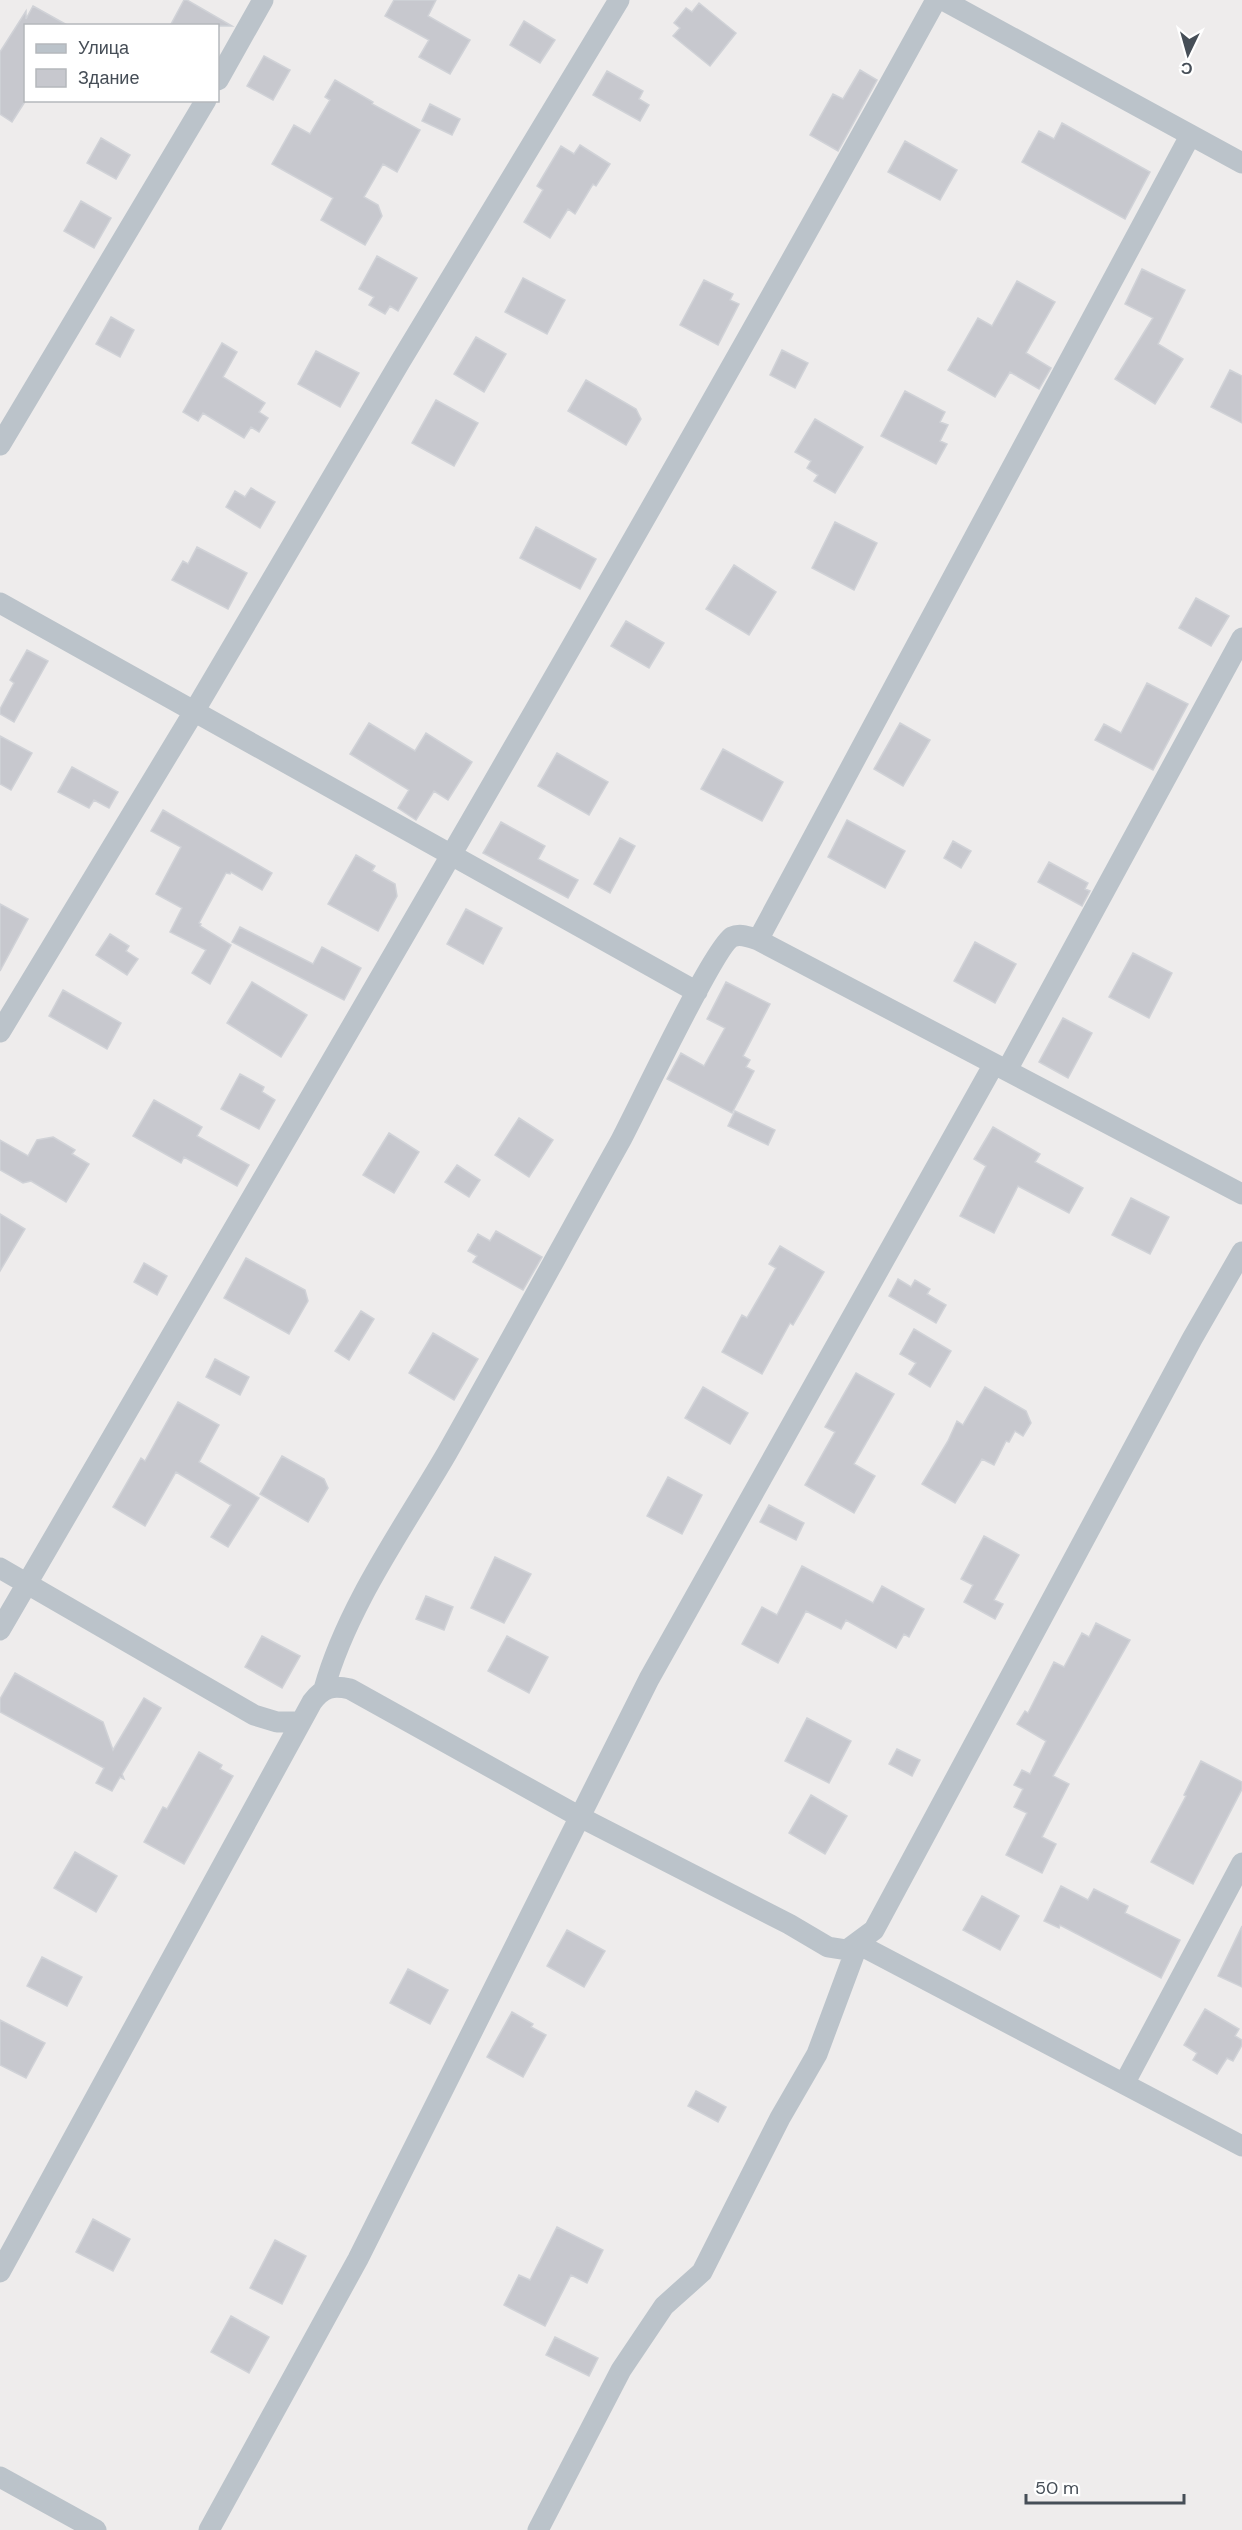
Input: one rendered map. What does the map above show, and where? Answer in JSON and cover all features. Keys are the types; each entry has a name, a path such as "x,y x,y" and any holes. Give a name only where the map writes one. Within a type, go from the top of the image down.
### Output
{"street":[{"path":"219,78 263,0"},
{"path":"0,1032 619,0"},
{"path":"0,1630 451,855 778,286 936,0"},
{"path":"943,0 1242,163"},
{"path":"0,445 205,102"},
{"path":"758,940 1190,136"},
{"path":"0,603 697,992"},
{"path":"208,2530 358,2259 649,1679 1000,1067 1242,638"},
{"path":"0,2272 88,2115 208,1888 300,1722 312,1702 324,1689 331,1663 367,1588 519,1328 627,1128 697,992 724,945 732,937 744,936 758,940 1242,1194"},
{"path":"324,1689 336,1686 350,1689 580,1817 789,1924 828,1947 847,1950 874,1930 1192,1339 1242,1252"},
{"path":"0,1568 254,1715 277,1722 300,1722"},
{"path":"1124,2084 1242,1863"},
{"path":"858,1944 1242,2146"},
{"path":"538,2530 621,2370 664,2306 702,2272 780,2118 817,2054 858,1944"},
{"path":"0,2477 96,2530"}],"building":[{"path":"184,0 187,0 232,26 219,26 219,24 171,24"},
{"path":"394,0 436,0 428,16 470,40 450,74 419,57 429,40 385,16"},
{"path":"699,3 736,33 710,66 673,36 680,28 674,23 686,8 692,12"},
{"path":"33,6 65,24 24,24 25,102 12,122 0,114 0,52 26,11 26,19"},
{"path":"524,21 555,40 540,63 510,45"},
{"path":"264,56 290,70 273,100 247,86"},
{"path":"860,70 877,80 838,151 810,135 833,94 843,99"},
{"path":"607,71 643,91 639,99 649,105 640,121 593,95"},
{"path":"335,80 373,102 372,104 420,130 397,172 383,164 364,197 378,205 382,216 365,245 321,220 333,198 272,164 294,125 310,134 330,100 325,97"},
{"path":"430,104 460,119 452,135 422,121"},
{"path":"1062,123 1150,172 1125,219 1022,162 1039,131 1054,139"},
{"path":"101,138 130,155 116,179 87,163"},
{"path":"905,141 957,170 940,200 888,172"},
{"path":"580,145 610,164 596,186 593,184 575,214 568,209 550,238 524,222 543,190 537,186 561,146 574,154"},
{"path":"81,201 111,218 94,248 64,231"},
{"path":"377,256 417,278 398,311 390,306 385,314 369,305 374,297 359,289"},
{"path":"1142,269 1185,290 1158,344 1183,359 1155,404 1115,379 1153,318 1125,304"},
{"path":"523,278 565,300 547,334 505,312"},
{"path":"704,280 733,294 730,300 739,304 718,345 680,325"},
{"path":"1017,281 1055,302 1026,353 1051,368 1039,389 1010,372 995,397 948,370 978,318 992,326"},
{"path":"111,317 134,330 120,357 96,344"},
{"path":"476,337 506,354 484,392 454,374"},
{"path":"222,343 237,352 223,377 265,403 259,412 268,418 259,432 251,427 244,438 203,413 198,421 183,412"},
{"path":"782,350 808,363 795,388 770,375"},
{"path":"316,351 359,373 340,407 298,384"},
{"path":"1230,370 1242,376 1242,423 1211,407"},
{"path":"586,380 636,409 641,419 626,445 568,411"},
{"path":"905,391 945,412 940,422 948,425 940,441 947,444 936,464 881,436"},
{"path":"436,400 478,423 454,466 412,443"},
{"path":"815,419 863,447 835,493 814,481 818,475 807,468 811,461 795,452"},
{"path":"251,488 275,502 260,528 226,507 235,491 245,497"},
{"path":"835,522 877,543 854,590 812,568"},
{"path":"536,527 596,559 580,589 520,558"},
{"path":"197,547 247,573 228,609 172,580 183,561 188,564"},
{"path":"734,565 776,592 749,635 706,609"},
{"path":"1196,598 1229,616 1211,646 1179,628"},
{"path":"626,621 664,643 649,668 611,646"},
{"path":"27,650 48,661 14,722 0,714 0,709 14,683 10,680"},
{"path":"1147,683 1188,704 1153,770 1095,740 1104,724 1121,733"},
{"path":"369,723 415,751 426,733 472,762 448,800 434,791 416,820 398,808 409,790 350,754"},
{"path":"900,723 930,740 903,786 874,769"},
{"path":"0,736 32,753 11,790 0,784"},
{"path":"723,749 783,782 762,821 701,789"},
{"path":"557,753 608,782 589,815 538,786"},
{"path":"72,767 118,792 109,808 94,800 89,808 58,792"},
{"path":"163,810 272,873 262,890 231,872 226,873 199,923 200,926 231,945 210,984 192,973 206,950 170,932 182,908 156,894 181,847 151,831"},
{"path":"847,820 905,851 885,888 828,857"},
{"path":"501,822 545,846 538,859 578,880 568,898 483,853"},
{"path":"620,838 635,846 610,893 594,884"},
{"path":"953,841 971,851 961,868 944,858"},
{"path":"356,855 375,866 372,871 395,884 397,896 378,931 328,904"},
{"path":"1049,862 1088,883 1085,889 1090,891 1082,906 1038,882"},
{"path":"0,904 28,919 0,971"},
{"path":"466,909 502,928 483,964 447,944"},
{"path":"240,927 313,964 322,947 361,968 344,1000 232,942"},
{"path":"110,934 129,946 126,951 138,959 127,975 96,955"},
{"path":"975,942 1016,964 995,1003 954,981"},
{"path":"1133,953 1172,973 1149,1018 1109,997"},
{"path":"252,982 307,1015 281,1057 227,1023"},
{"path":"726,982 770,1004 743,1056 750,1060 746,1067 754,1071 732,1113 667,1079 681,1053 704,1066 725,1028 707,1019"},
{"path":"63,990 121,1023 107,1049 49,1016"},
{"path":"1063,1018 1092,1033 1068,1078 1039,1062"},
{"path":"240,1074 264,1087 262,1092 275,1100 259,1129 221,1109"},
{"path":"154,1100 202,1127 197,1136 249,1165 237,1186 184,1157 181,1163 133,1136"},
{"path":"735,1111 775,1130 768,1145 728,1126"},
{"path":"519,1118 553,1140 529,1177 495,1155"},
{"path":"993,1127 1040,1154 1035,1162 1083,1188 1069,1213 1018,1186 994,1233 960,1216 986,1166 974,1159"},
{"path":"389,1133 419,1152 394,1193 363,1175"},
{"path":"53,1137 75,1150 72,1154 89,1164 66,1202 31,1181 23,1183 0,1170 0,1140 28,1156 37,1140"},
{"path":"457,1165 480,1180 469,1197 445,1182"},
{"path":"1131,1198 1169,1217 1150,1254 1112,1235"},
{"path":"0,1214 25,1229 0,1271"},
{"path":"496,1231 542,1257 523,1290 473,1262 477,1256 468,1251 478,1234 490,1241"},
{"path":"780,1246 824,1272 793,1325 790,1323 762,1374 722,1352 742,1315 747,1318 776,1268 769,1264"},
{"path":"246,1258 305,1290 308,1301 289,1334 224,1298"},
{"path":"144,1263 167,1276 157,1295 134,1282"},
{"path":"898,1279 911,1287 915,1280 930,1289 927,1294 946,1305 936,1323 889,1296"},
{"path":"361,1311 374,1319 349,1360 335,1351"},
{"path":"914,1329 951,1351 930,1387 909,1374 916,1363 900,1354"},
{"path":"433,1333 478,1359 454,1400 409,1373"},
{"path":"215,1359 249,1377 240,1395 206,1377"},
{"path":"856,1373 894,1394 854,1464 875,1476 854,1513 805,1485 835,1432 825,1427"},
{"path":"703,1387 748,1413 730,1444 685,1418"},
{"path":"985,1387 1026,1411 1031,1423 1023,1436 1015,1431 1009,1442 1006,1441 994,1465 982,1459 955,1503 922,1484 948,1441 957,1421 963,1425"},
{"path":"178,1402 219,1425 199,1462 259,1498 228,1547 211,1537 231,1505 176,1472 145,1526 113,1507 141,1458 145,1461"},
{"path":"282,1456 324,1479 328,1488 308,1522 260,1494"},
{"path":"668,1477 702,1495 682,1534 647,1516"},
{"path":"769,1505 804,1523 796,1540 760,1522"},
{"path":"984,1536 1019,1555 994,1600 1003,1604 995,1619 964,1602 973,1585 961,1579"},
{"path":"495,1557 531,1574 504,1623 471,1608"},
{"path":"802,1566 873,1603 882,1586 924,1609 909,1637 904,1634 896,1648 846,1620 841,1629 806,1611 778,1663 742,1644 762,1607 777,1615"},
{"path":"426,1596 453,1607 444,1630 416,1619"},
{"path":"1096,1623 1130,1640 1053,1776 1069,1784 1042,1837 1056,1844 1042,1873 1006,1855 1027,1813 1014,1807 1023,1789 1014,1785 1022,1770 1030,1774 1046,1741 1017,1724 1025,1711 1028,1713 1054,1662 1064,1667 1082,1633 1089,1637"},
{"path":"262,1636 300,1656 282,1688 245,1667"},
{"path":"507,1636 548,1657 529,1693 488,1671"},
{"path":"15,1673 103,1722 113,1750 144,1698 161,1708 122,1774 124,1779 120,1777 112,1791 96,1783 104,1768 0,1712 0,1699"},
{"path":"807,1718 851,1741 829,1783 785,1761"},
{"path":"897,1749 920,1760 912,1776 889,1764"},
{"path":"199,1752 222,1765 220,1769 233,1776 184,1864 144,1842 163,1807 167,1809"},
{"path":"1201,1761 1242,1782 1242,1789 1193,1884 1151,1862 1186,1796 1184,1795"},
{"path":"811,1795 847,1816 825,1854 789,1833"},
{"path":"75,1852 117,1876 96,1912 54,1888"},
{"path":"1061,1886 1088,1900 1094,1889 1128,1906 1125,1913 1180,1940 1161,1978 1060,1925 1059,1928 1044,1921"},
{"path":"982,1896 1019,1916 1000,1950 963,1930"},
{"path":"1242,1926 1242,1987 1218,1976"},
{"path":"567,1930 605,1951 584,1987 547,1966"},
{"path":"42,1957 82,1977 67,2006 27,1986"},
{"path":"408,1969 448,1990 430,2024 390,2003"},
{"path":"1205,2009 1239,2029 1235,2036 1242,2040 1242,2045 1233,2061 1227,2058 1217,2074 1193,2060 1197,2053 1184,2045"},
{"path":"512,2012 533,2024 531,2027 546,2035 523,2077 487,2057"},
{"path":"0,2020 45,2043 26,2078 0,2065"},
{"path":"696,2091 726,2107 718,2122 688,2106"},
{"path":"93,2219 130,2239 113,2271 76,2252"},
{"path":"557,2227 603,2250 587,2283 571,2275 545,2326 504,2305 519,2275 530,2280"},
{"path":"275,2240 306,2256 282,2304 250,2288"},
{"path":"231,2316 269,2337 249,2373 211,2352"},
{"path":"555,2337 598,2358 589,2376 546,2355"}]}
